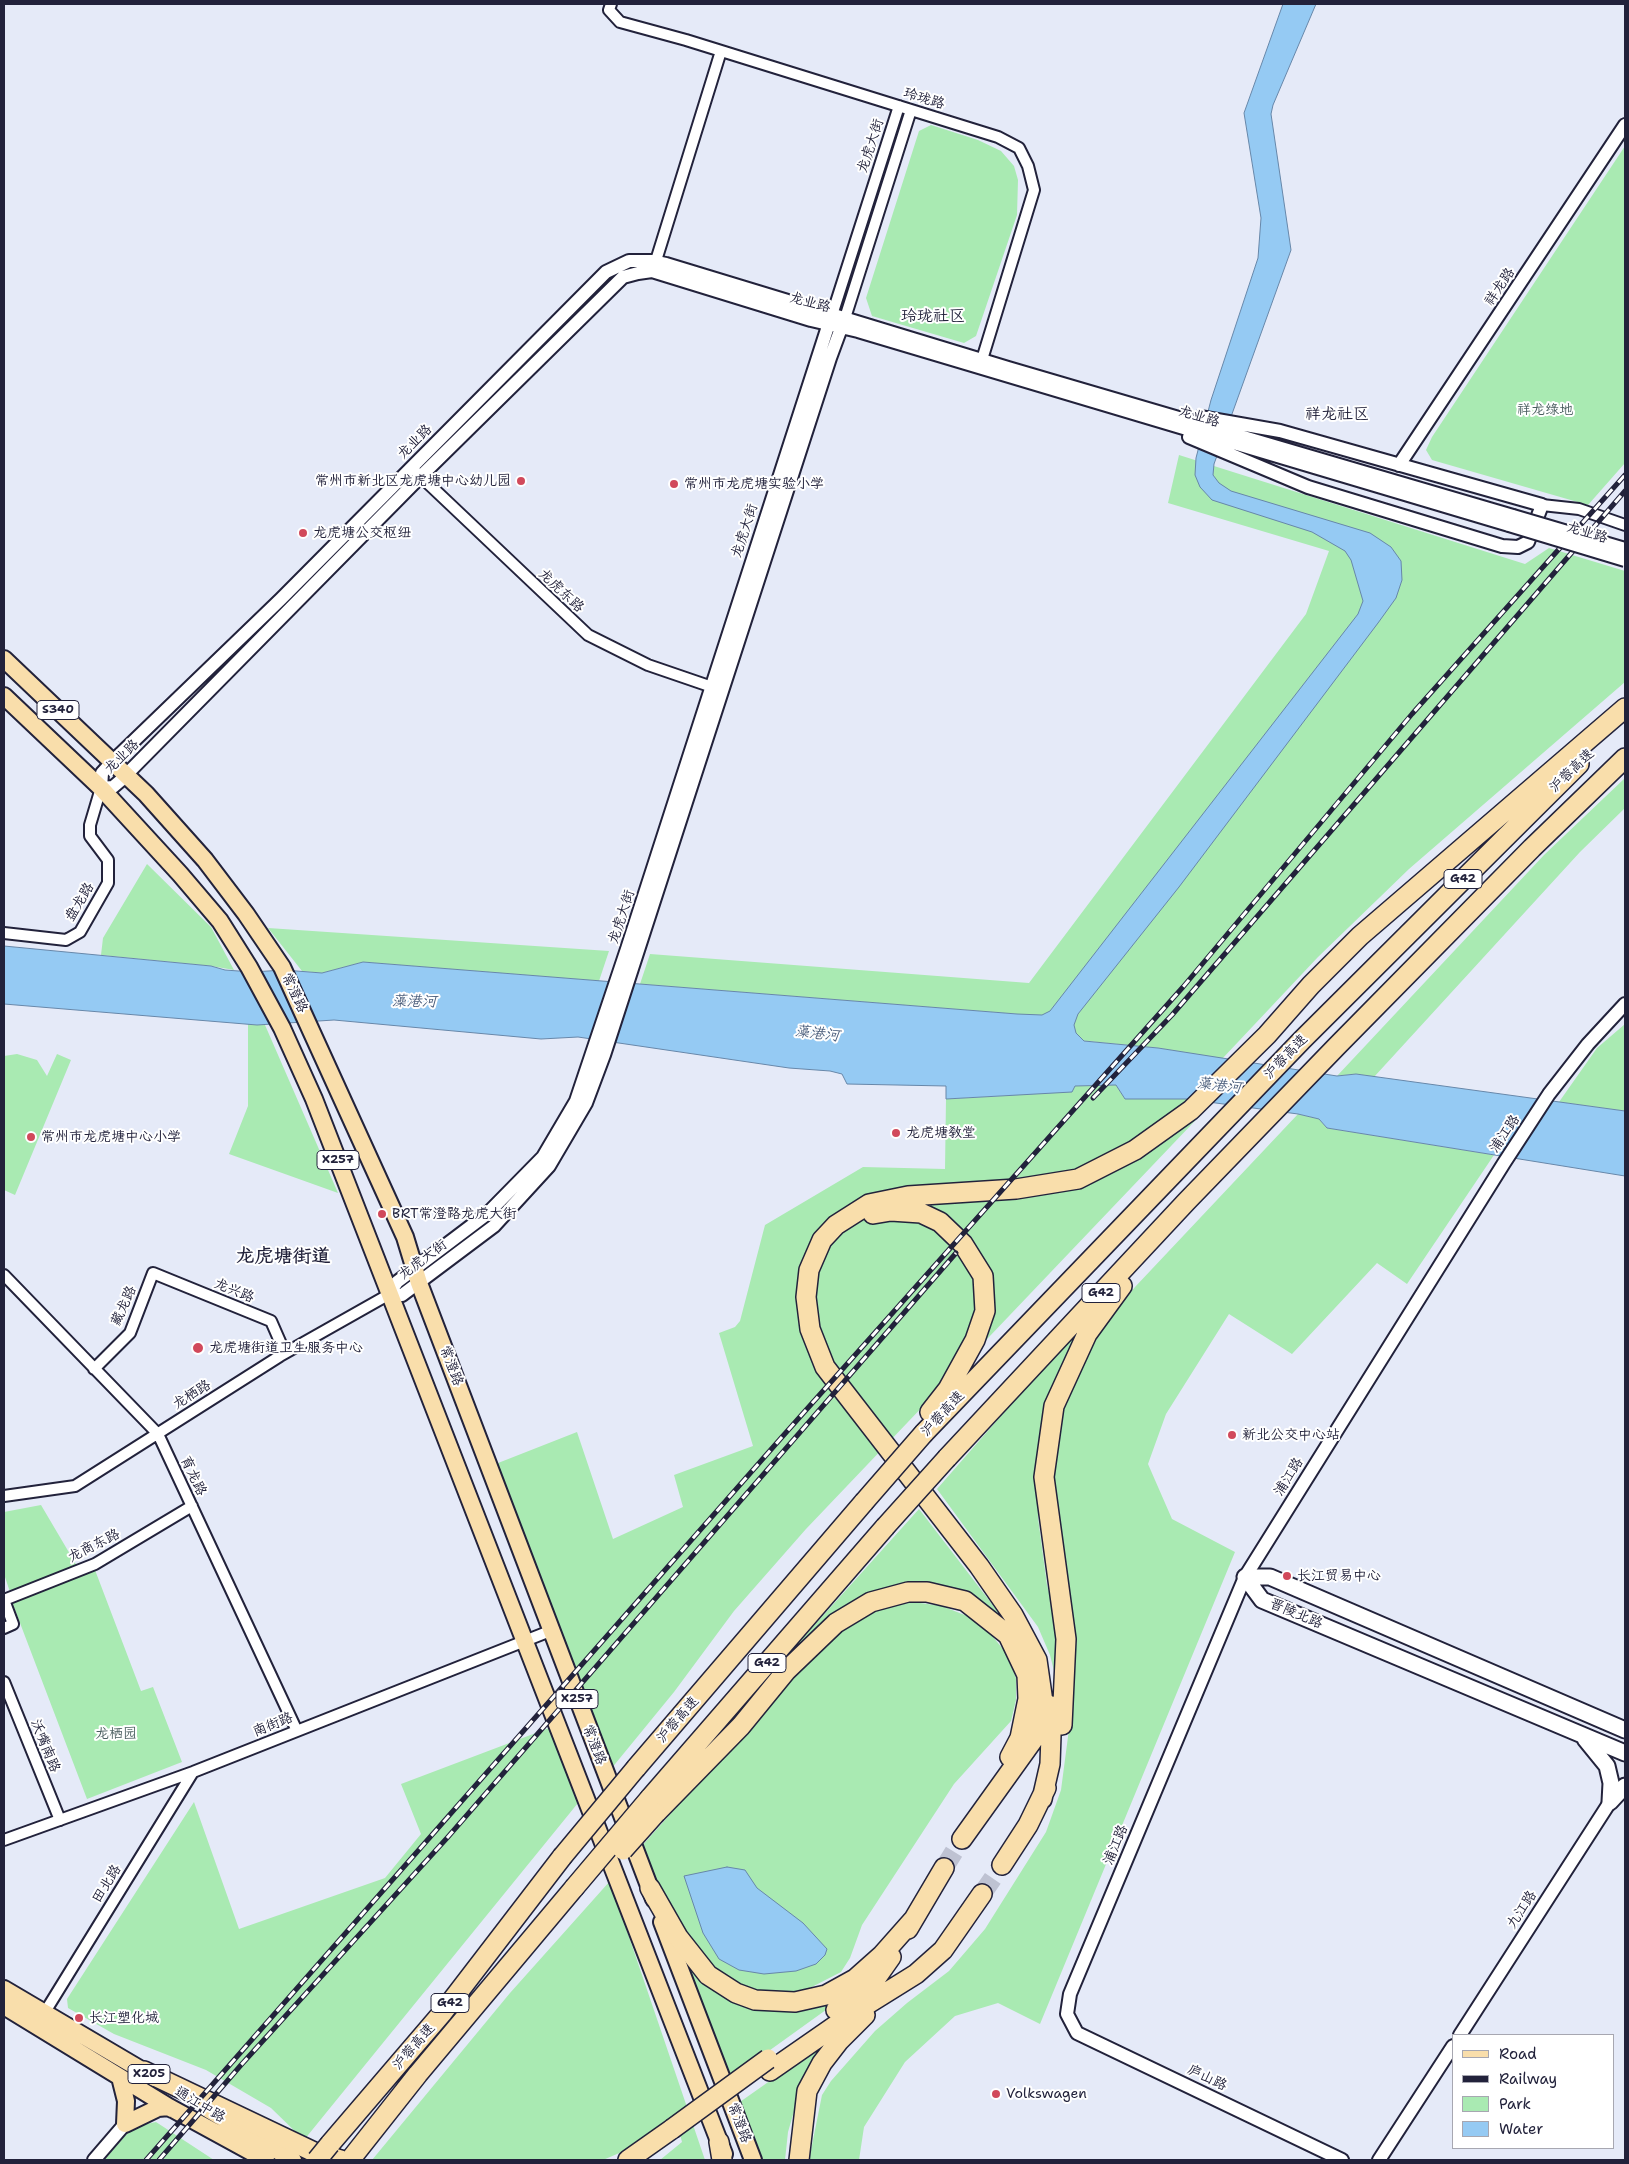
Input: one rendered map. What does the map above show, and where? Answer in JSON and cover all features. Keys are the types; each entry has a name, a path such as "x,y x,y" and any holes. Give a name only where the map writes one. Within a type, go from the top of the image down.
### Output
{"highway":[{"path":"962,1839 1033,1740 1041,1722 1043,1702 1037,1660 1014,1615 979,1566 825,1367 814,1344 807,1312 806,1283 809,1270 822,1240 836,1225 869,1204 908,1196 1016,1189 1078,1179 1135,1150 1191,1110 1267,1035 1311,985 1360,936 1625,708"},
{"name":"沪蓉高速","path":"318,2160 444,2012 562,1856 922,1429 1302,1040 1625,719"},
{"name":"沪蓉高速","path":"1259,1130 1336,1047 1532,848 1625,758"},
{"path":"1002,1864 1028,1825 1042,1799 1054,1767 1062,1728 1066,1638 1044,1477 1054,1406 1087,1334 1131,1273 1259,1130"},
{"name":"G42","path":"653,1806 885,1527 947,1458 1259,1130"},
{"path":"922,1429 948,1389 975,1340 985,1311 982,1276 963,1244 940,1222 921,1213 891,1211 870,1215 854,1224 826,1252 818,1273 815,1293 816,1314 821,1333 831,1358 984,1561 1036,1634 1050,1676 1053,1703 1050,1764 1042,1799"},
{"path":"653,1806 741,1726 786,1672 836,1623 870,1602 908,1592 944,1595 965,1601 980,1611 1008,1634 1027,1675 1028,1699 1020,1738 983,1810"},
{"name":"沪蓉高速","path":"348,2159 418,2074 653,1806"},
{"path":"640,2158 769,2065 872,1984 944,1868"},
{"path":"650,1888 678,1937 708,1975 736,1993 755,2000 795,2002 826,1995 855,1979 882,1955 913,1920"},
{"path":"799,2160 807,2092 822,2062 862,2018 942,1950 982,1894"},
{"path":"769,2065 916,1974"},
{"path":"144,2071 314,2152 348,2159"},
{"path":"640,2158 674,2134"},
{"path":"719,2142 722,2160"}],"main road":[{"name":"常澄路","path":"4,659 127,774 205,860 246,914 282,967 405,1237 417,1276 550,1631 753,2160"},
{"name":"常澄路","path":"4,696 101,788 180,874 220,921 250,968 282,1028 314,1099 388,1295 401,1322 727,2160"},
{"name":"晋陵北路","path":"1245,1577 1270,1577 1625,1730"},
{"name":"晋陵北路","path":"1245,1577 1262,1600 1625,1753"},
{"path":"1580,1734 1607,1766 1611,1783 1610,1802"},
{"path":"1610,1802 1625,1786"},
{"name":"通江中路","path":"4,1989 292,2160"},
{"name":"通江中路","path":"4,2006 169,2107 266,2160"},
{"path":"120,2077 126,2100 125,2124"},
{"path":"125,2124 144,2113 169,2107 243,2160"}],"street":[{"name":"玲珑路","path":"610,4 609,10 620,22 721,51 998,137 1019,148 1028,166 1034,190 981,364"},
{"path":"654,267 721,51"},
{"name":"龙虎大街","path":"837,321 899,106"},
{"name":"龙虎大街","path":"388,1295 402,1295 417,1276 494,1226 549,1166 586,1103 598,1054 716,689 837,321 911,110"},
{"name":"祥龙路","path":"1399,465 1625,125"},
{"name":"龙业路","path":"654,267 623,277 420,477 127,774 113,787 101,788 102,773 113,761 281,599 411,466 606,272 629,261 654,267 1511,520 1625,549"},
{"path":"1198,428 1232,439 1308,487 1502,546 1518,547 1528,542 1542,505"},
{"path":"1232,439 1280,431 1542,505 1579,509 1625,525"},
{"name":"龙虎东路","path":"411,466 420,477 588,635 648,665 716,689"},
{"name":"龙业路","path":"1511,520 1625,560"},
{"name":"盘龙路","path":"4,933 66,940 80,932 108,883 108,860 90,836 90,825 101,788"},
{"name":"浦江路","path":"1067,2014 1070,1994 1245,1577 1549,1094 1588,1044 1625,1004"},
{"name":"龙兴路","path":"153,1273 271,1321 285,1353"},
{"name":"藏龙路","path":"94,1369 130,1333 153,1273"},
{"name":"育龙路","path":"4,1275 158,1434 297,1731"},
{"name":"龙栖路","path":"4,1496 75,1486 285,1353 388,1295"},
{"name":"龙商东路","path":"4,1600 96,1564 192,1506"},
{"path":"4,1600 13,1624 4,1628"},
{"name":"南街路","path":"4,1840 193,1772 525,1643 550,1631"},
{"name":"沃嘴南路","path":"4,1682 60,1820"},
{"name":"田北路","path":"45,2012 193,1772"},
{"name":"九江路","path":"1461,2034 1610,1802"},
{"name":"庐山路","path":"1067,2014 1077,2033 1342,2160"},
{"path":"1379,2160 1452,2048"},
{"path":"94,2160 125,2124"}],"green space":[{"path":"931,125 978,140 1001,151 1014,166 1018,180 1017,215 976,336 964,343 872,316 866,298 919,131"},
{"name":"祥龙绿地","path":"1625,146 1625,463 1588,505 1432,460 1426,450 1432,437"},
{"path":"1179,455 1525,564 1549,548 1625,571 1625,682 1409,869 1318,957 1222,1059 1158,1048 1015,1034 1016,1014 640,984 650,954 1029,983 1306,614 1329,551 1168,503"},
{"path":"1625,778 1625,808 1580,852 1374,1077 1356,1074 1337,1076 1544,855"},
{"path":"147,864 211,927 234,970 101,955 103,938"},
{"path":"268,928 609,951 599,981 363,962 322,973 302,971"},
{"path":"248,1024 265,1025 338,1193 229,1154 248,1106"},
{"path":"1625,1024 1625,1111 1559,1102 1597,1048"},
{"path":"17,1054 37,1060 47,1076 57,1054 71,1060 15,1195 4,1190 4,1056"},
{"path":"1116,1085 1125,1099 1186,1099 1212,1103 806,1529 734,1611 674,1692 611,1769 493,1465 577,1432 613,1539 683,1507 674,1475 753,1446 719,1333 735,1327 740,1321 765,1225 863,1167 945,1169 946,1099 1001,1096 1075,1086"},
{"path":"1298,1114 1319,1119 1327,1128 1494,1155 1407,1284 1377,1263 1292,1354 1229,1314 1166,1414 1148,1464 1172,1519 1235,1552 1040,2024 998,2003 955,2016 905,2062 864,2127 859,2160 809,2160 822,2095 831,2081 875,2031 907,2003 949,1971 985,1929 1046,1832 1061,1790 1074,1691 1072,1629 1054,1477 1054,1459 1062,1408 1095,1336 1135,1287"},
{"path":"1071,1336 1074,1340 1038,1467 1038,1518 1047,1585 1055,1615 1058,1674 1055,1675 1050,1655 1038,1627 937,1489"},
{"path":"41,1505 77,1566 10,1592 4,1574 4,1512"},
{"path":"919,1509 1002,1617 998,1620 974,1600 890,1590 767,1683 765,1680"},
{"name":"龙栖园","path":"95,1570 141,1691 153,1687 182,1762 87,1799 12,1602"},
{"path":"913,1602 942,1606 967,1616 989,1632 1007,1654 1016,1678 1016,1700 1011,1721 954,1784 862,1925 850,1958 841,1972 804,1991 788,1996 759,1995 715,1975 667,1908 640,1848 794,1675 829,1639 855,1621 881,1609"},
{"path":"549,1728 578,1803 304,2140 271,2108 206,2070 114,2034 68,2008 67,1999 194,1802 239,1929 385,1878 421,1834 401,1784"},
{"path":"610,1881 705,2160 660,2160 682,2142 675,2115 631,2148 603,2160 372,2160 510,1993"},
{"path":"684,1957 702,1980 728,1999 756,2009 827,2001 830,2007 727,2081 681,1959"},
{"path":"828,2040 797,2101 788,2132 785,2160 758,2160 737,2104"},
{"path":"156,2122 214,2160 104,2160 133,2127"}],"water":[{"name":"藻港河","path":"1283,4 1316,4 1273,105 1271,114 1291,250 1214,464 1213,475 1219,483 1231,491 1370,533 1391,547 1401,561 1402,580 1396,598 1378,623 1179,887 1078,1014 1074,1025 1076,1033 1084,1041 1158,1048 1337,1076 1356,1074 1625,1111 1625,1176 1327,1128 1319,1119 1298,1114 1186,1099 1125,1099 1116,1085 1075,1086 1072,1092 946,1099 946,1086 847,1084 842,1074 830,1071 789,1068 578,1037 541,1039 334,1020 257,1025 4,1004 4,946 211,966 225,970 252,972 284,970 322,973 363,962 1017,1014 1042,1015 1050,1011 1358,614 1363,601 1351,560 1345,551 1312,532 1212,500 1200,487 1195,475 1196,458 1211,400 1258,258 1261,218 1244,113"},
{"path":"727,1867 745,1870 757,1888 803,1923 827,1949 825,1955 816,1964 796,1971 764,1974 739,1970 719,1959 703,1933 684,1876"}],"tunnel":[{"path":"944,1868 962,1839"},
{"path":"982,1894 1002,1865"}],"railway":[{"path":"146,2160 782,1437 1183,987 1412,714 1625,475"},
{"path":"1093,1098 1172,1015 1625,491"},
{"path":"159,2160 241,2065 447,1838 956,1253"}],"place":[{"name":"常州市新北区龙虎塘中心幼儿园","path":"521,481"},
{"name":"常州市龙虎塘实验小学","path":"674,484"},
{"name":"龙虎塘公交枢纽","path":"303,533"},
{"name":"龙虎塘教堂","path":"896,1133"},
{"name":"常州市龙虎塘中心小学","path":"31,1137"},
{"name":"BRT常澄路龙虎大街","path":"382,1214"},
{"name":"龙虎塘街道卫生服务中心","path":"198,1348"},
{"name":"新北公交中心站","path":"1232,1435"},
{"name":"长江贸易中心","path":"1287,1576"},
{"name":"长江塑化城","path":"79,2018"},
{"name":"Volkswagen","path":"996,2094"}],"district":[{"name":"玲珑社区","path":"933,317"},
{"name":"祥龙社区","path":"1337,415"},
{"name":"龙虎塘街道","path":"283,1257"}]}
